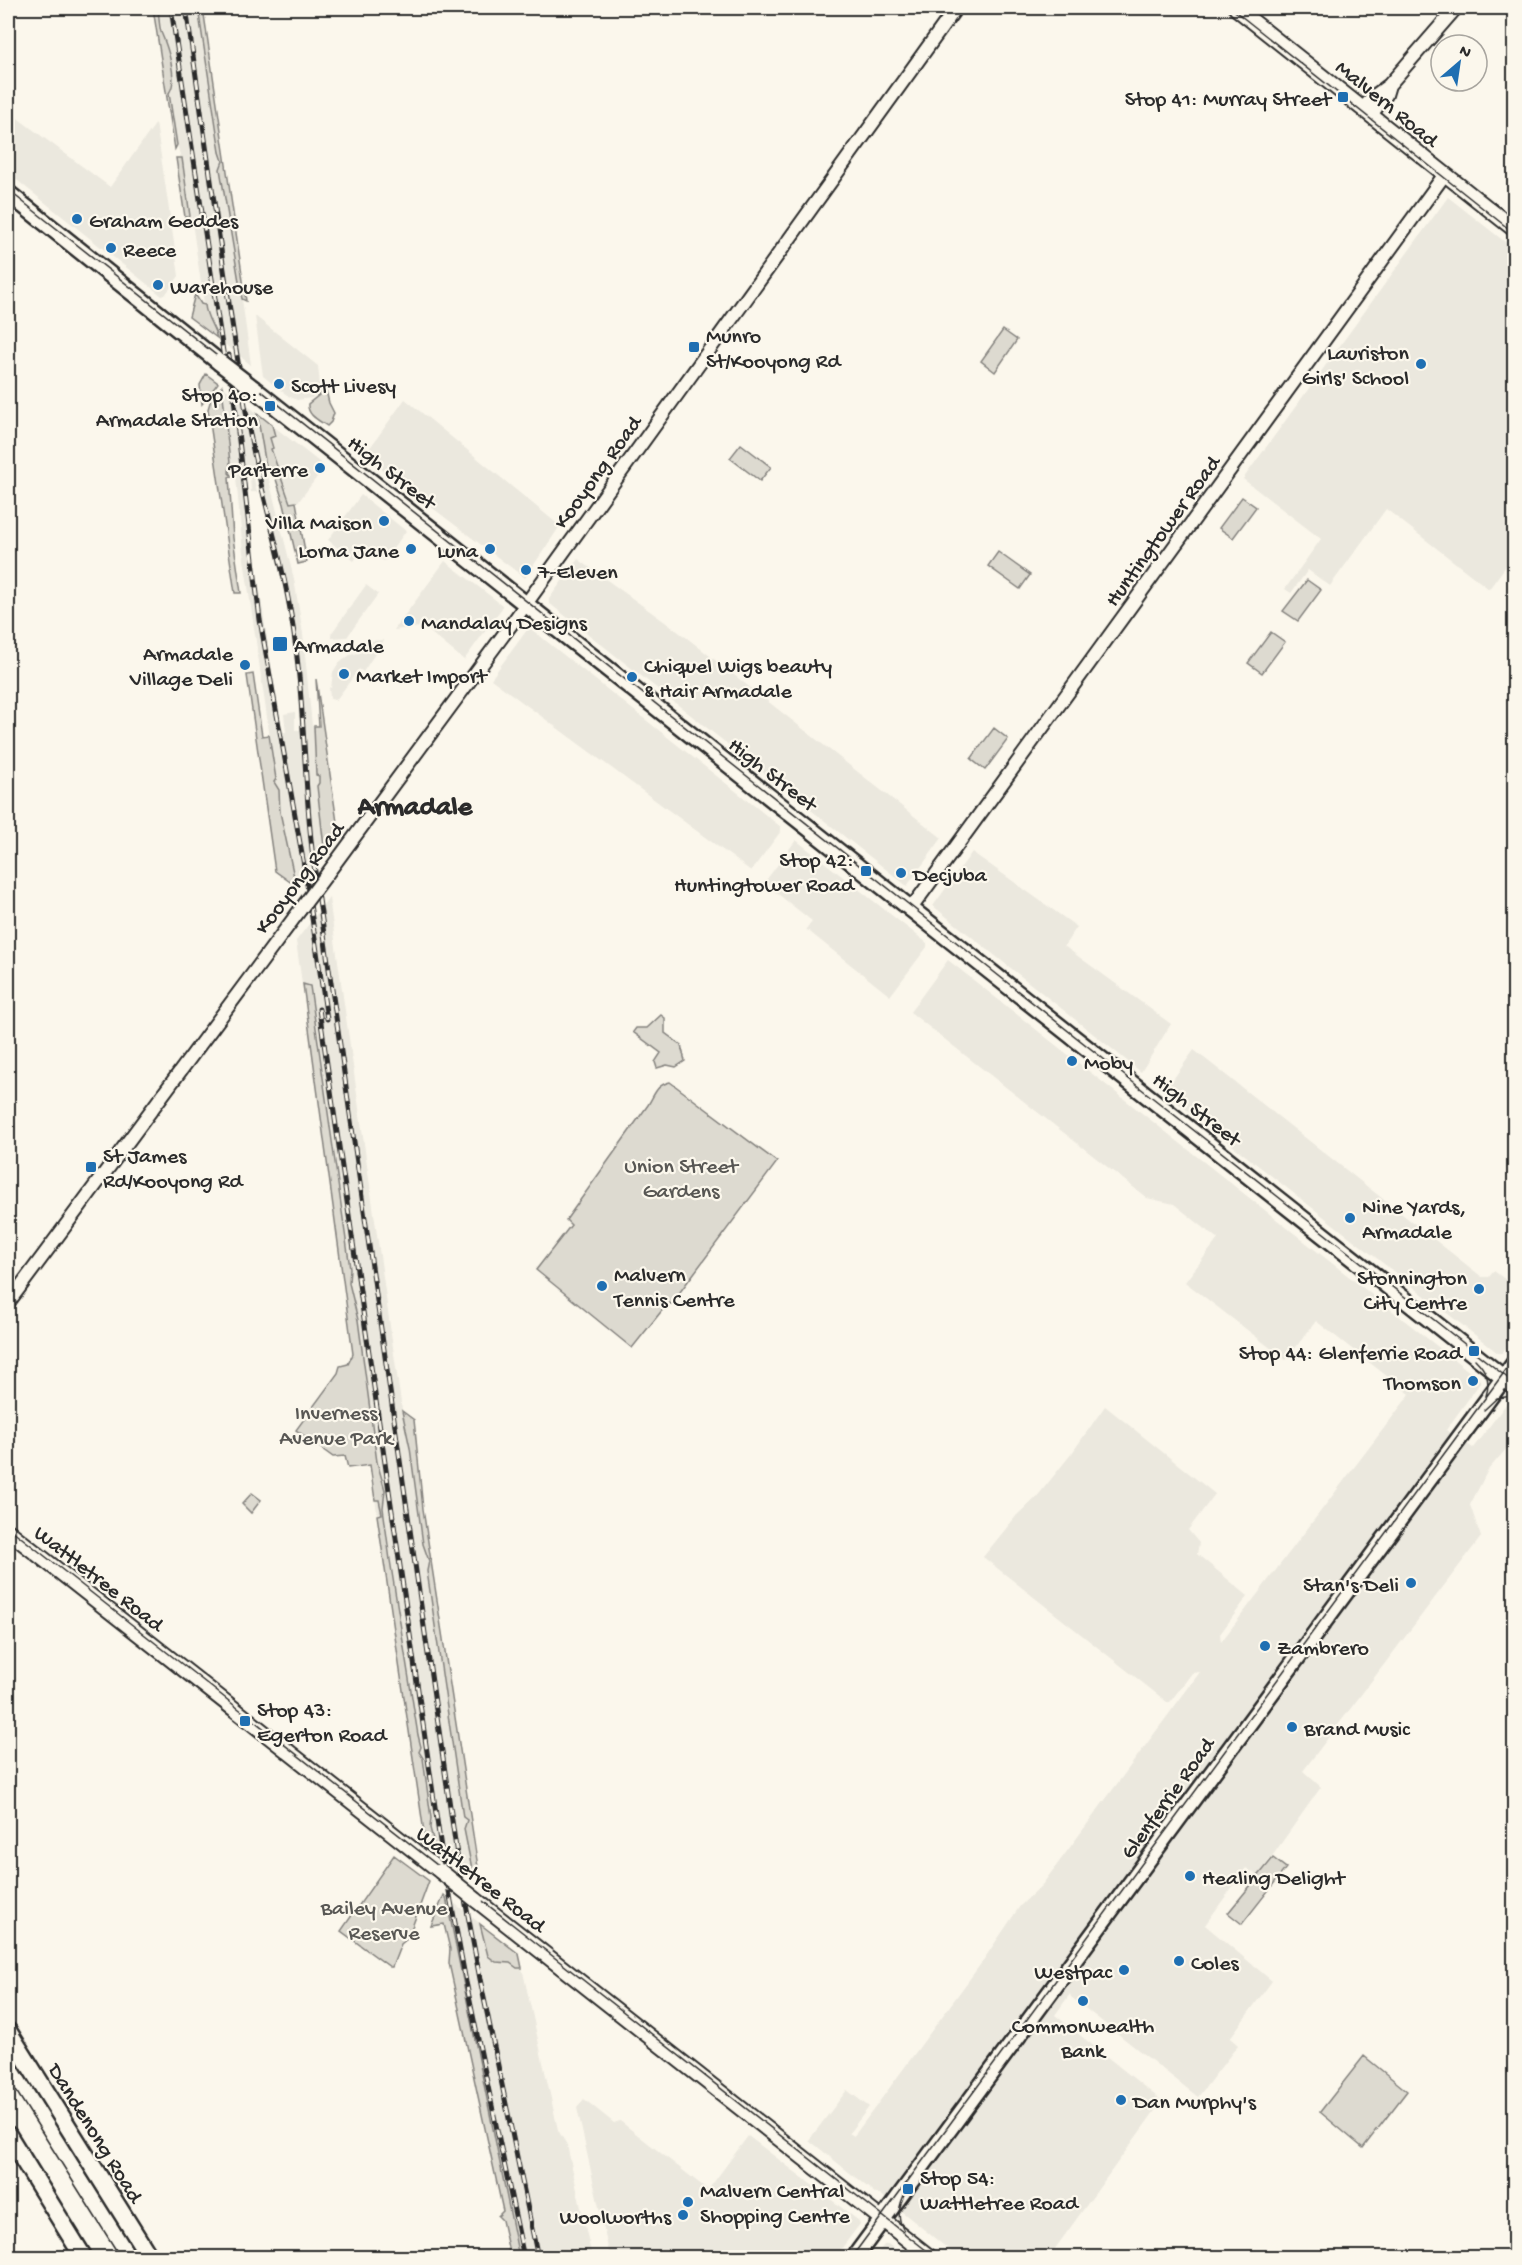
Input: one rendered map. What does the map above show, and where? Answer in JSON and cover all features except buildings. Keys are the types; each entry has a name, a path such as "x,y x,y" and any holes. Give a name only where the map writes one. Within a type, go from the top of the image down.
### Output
{"highway":[{"name":"Dandenong Road","path":"8,2031 150,2258"},
{"path":"8,2135 84,2258"}],"main road":[{"name":"Malvern Road","path":"1236,8 1515,229"},
{"name":"High Street","path":"8,193 910,910 1509,1382"},
{"name":"Glenferrie Road","path":"854,2258 1509,1382 1515,1364"},
{"name":"Wattletree Road","path":"8,1531 932,2258"}],"street":[{"name":"Kooyong Road","path":"8,1303 525,605 956,8"},
{"path":"1367,112 1386,95 1389,86 1456,8"},
{"name":"Huntingtower Road","path":"910,910 1445,174"}],"shaded area":[{"path":"158,8 198,8 223,161 220,169 251,365 217,338 214,325 206,317 184,168 171,112 169,93 173,89"},
{"path":"8,111 110,187 156,123 179,276 165,295 162,296 8,173"},
{"name":"Lauriston Girls' School","path":"1448,197 1514,249 1514,555 1489,589 1386,509 1330,586 1308,570 1291,593 1285,589 1321,539 1243,479"},
{"path":"255,316 318,366 320,385 312,398 297,400 288,396 263,376"},
{"path":"222,386 257,413 267,472 294,579 303,634 312,726 314,726 316,774 319,776 317,787 324,847 296,886 280,812 281,804 274,782 276,779 243,552 236,477 229,474","holes":["256,474 287,601 295,656 300,730 295,730 295,712 284,714 286,732 281,732 252,538 246,476 250,475 251,492 257,492 253,475"]},
{"path":"405,399 560,526 525,578 364,456"},
{"path":"272,425 323,465 323,469 299,501 290,504 271,448"},
{"path":"361,495 406,531 384,561 364,547 354,561 328,540"},
{"path":"578,559 687,638 942,838 907,886 549,603 549,599"},
{"path":"445,561 502,605 464,660 431,633 429,626 394,630"},
{"path":"366,585 378,594 347,637 332,638 331,634"},
{"path":"531,629 781,827 781,831 751,871 491,679 527,630"},
{"path":"384,640 363,672 359,669 336,700 330,699 329,687 331,688 333,672 338,664 350,655 372,649 371,641"},
{"path":"796,840 927,943 927,947 890,996 806,929 812,921 764,883"},
{"path":"972,852 1077,927 1064,946 1171,1024 1141,1072 933,906"},
{"path":"329,898 402,1410 414,1420 423,1509 478,1867 472,1875 425,1839 370,1465 296,941"},
{"path":"948,960 1480,1380 1446,1430 1473,1448 1507,1403 1514,1409 1514,1440 1488,1470 1470,1505 1481,1537 1303,1771 1321,1787 1258,1876 1246,1868 1205,1925 1272,1981 1230,2038 1238,2045 1198,2097 1070,1994 1055,2015 1162,2101 1049,2257 958,2257 809,2140 847,2090 869,2107 849,2133 854,2136 980,1965 1020,1906 1042,1885 1200,1672 1192,1673 1170,1702 1167,1702 983,1557 1017,1515 1036,1498 1072,1453 1105,1406 1215,1494 1188,1530 1199,1543 1197,1554 1248,1596 1220,1634 1221,1642 1410,1394 1316,1321 1286,1360 1185,1282 1218,1239 1174,1204 1147,1198 910,1012"},
{"path":"1194,1050 1482,1277 1489,1277 1494,1271 1514,1286 1514,1337 1502,1353 1498,1353 1164,1092"},
{"path":"444,1895 519,1954 558,2130 567,2145 592,2257 512,2257 502,2219 498,2216 503,2211 449,1963 450,1949 444,1924 431,1926"},
{"name":"Malvern Central Shopping Centre","path":"584,2099 614,2123 620,2121 708,2190 748,2136 860,2224 835,2257 610,2257 577,2108"},
{"path":"888,2244 905,2257 874,2257 884,2245"}],"green space":[{"path":"153,8 158,8 160,29 169,54 172,72 172,87 169,93 177,145 175,149"},
{"path":"198,8 203,8 246,301 242,299 220,169 223,161"},
{"path":"176,158 182,158 189,217 185,217"},
{"path":"195,294 201,304 205,305 217,338 189,317"},
{"path":"1003,330 1017,340 995,372 981,361"},
{"path":"206,374 218,383 202,404 200,385"},
{"path":"222,386 229,473 232,476 229,477 233,538 241,593 235,593 208,409 211,399"},
{"path":"325,386 334,413 327,426 314,417 308,408 308,404 319,395"},
{"path":"257,413 272,425 275,436 270,438 273,448 271,449 290,503 296,502 307,562 298,564 284,504 273,470 267,472"},
{"path":"741,444 771,467 760,481 730,458"},
{"path":"1242,497 1256,507 1233,538 1219,528"},
{"path":"998,552 1030,575 1020,589 988,566"},
{"path":"1307,580 1321,590 1298,621 1283,611"},
{"path":"1271,632 1285,642 1262,673 1248,663"},
{"path":"253,674 262,736 269,735 276,779 274,782 279,790 280,812 296,886 275,871 247,675"},
{"path":"316,679 338,829 324,847 317,786 319,776 316,775 314,726 319,726"},
{"path":"994,728 1008,739 985,770 971,759"},
{"name":"Inverness Avenue Park","path":"303,984 310,986 350,1268 349,1283 358,1320 377,1462 385,1490 383,1508 390,1560 421,1747 419,1752 423,1758 431,1818 430,1828 435,1847 425,1839 377,1515 382,1514 379,1500 375,1500 370,1465 348,1468 345,1456 333,1457 296,1430 338,1373 340,1366 348,1364 353,1354"},
{"path":"661,1015 665,1018 665,1033 681,1045 685,1061 676,1067 667,1065 657,1068 655,1062 661,1053 633,1032 636,1028 647,1028"},
{"name":"Union Street Gardens","path":"670,1082 777,1162 671,1304 668,1303 632,1348 536,1270 571,1225 566,1220 648,1105 656,1090"},
{"path":"402,1411 414,1420 423,1509 478,1867 473,1874 464,1829 467,1820 463,1817 427,1571 429,1561 423,1544 410,1448"},
{"path":"252,1493 261,1500 251,1513 242,1504"},
{"name":"Bailey Avenue Reserve","path":"394,1855 429,1881 408,1938 401,1944 392,1967 390,1967 341,1931"},
{"path":"1273,1858 1286,1868 1242,1924 1228,1913"},
{"path":"444,1895 519,2257 510,2257 502,2220 498,2216 503,2211 449,1963 450,1949 444,1924 431,1926"},
{"path":"480,1924 519,1954 522,1968 517,1968 510,1963 496,1962 488,1956"},
{"path":"1364,2056 1407,2091 1363,2148 1320,2112"}],"tram line":[{"path":"1231,8 1514,233"},
{"path":"8,190 1514,1383"},
{"path":"1475,1359 1487,1376 1486,1396"},
{"path":"851,2258 1514,1359"},
{"path":"1484,1410 1497,1398 1514,1396"},
{"path":"8,1527 936,2258"},
{"path":"8,2078 121,2258"},
{"path":"904,2231 899,2211 906,2191"}],"railway":[{"path":"171,8 225,365"},
{"path":"186,8 249,429 282,568 296,645 313,858 458,1862 538,2258"},
{"path":"229,355 260,620 305,871 327,1019"},
{"path":"319,1009 441,1848 466,1982 524,2258"}],"place":[{"name":"Stop 41: Murray Street","path":"1343,97"},
{"name":"Graham Geddes","path":"77,219"},
{"name":"Reece","path":"111,248"},
{"name":"Warehouse","path":"158,285"},
{"name":"Munro St/Kooyong Rd","path":"694,347"},
{"name":"Lauriston Girls' School","path":"1421,364"},
{"name":"Scott Livesy","path":"279,384"},
{"name":"Stop 40: Armadale Station","path":"270,406"},
{"name":"Parterre","path":"320,468"},
{"name":"Villa Maison","path":"384,521"},
{"name":"Lorna Jane","path":"411,549"},
{"name":"Luna","path":"490,549"},
{"name":"7-Eleven","path":"526,570"},
{"name":"Mandalay Designs","path":"409,621"},
{"name":"Armadale","path":"280,644"},
{"name":"Armadale Village Deli","path":"245,665"},
{"name":"Market Import","path":"344,674"},
{"name":"Chiquel Wigs beauty & Hair Armadale","path":"632,677"},
{"name":"Stop 42: Huntingtower Road","path":"866,871"},
{"name":"Decjuba","path":"901,873"},
{"name":"Moby","path":"1072,1061"},
{"name":"St James Rd/Kooyong Rd","path":"91,1167"},
{"name":"Nine Yards, Armadale","path":"1350,1218"},
{"name":"Malvern Tennis Centre","path":"602,1286"},
{"name":"Stonnington City Centre","path":"1479,1289"},
{"name":"Stop 44: Glenferrie Road","path":"1474,1351"},
{"name":"Thomson","path":"1473,1381"},
{"name":"Stan's Deli","path":"1411,1583"},
{"name":"Zambrero","path":"1265,1646"},
{"name":"Stop 43: Egerton Road","path":"245,1721"},
{"name":"Brand Music","path":"1292,1727"},
{"name":"Healing Delight","path":"1190,1876"},
{"name":"Coles","path":"1179,1961"},
{"name":"Westpac","path":"1124,1970"},
{"name":"Commonwealth Bank","path":"1083,2001"},
{"name":"Dan Murphy's","path":"1121,2100"},
{"name":"Stop 54: Wattletree Road","path":"908,2189"},
{"name":"Malvern Central Shopping Centre","path":"688,2202"},
{"name":"Woolworths","path":"683,2215"}],"district":[{"name":"Armadale","path":"415,804"}]}
